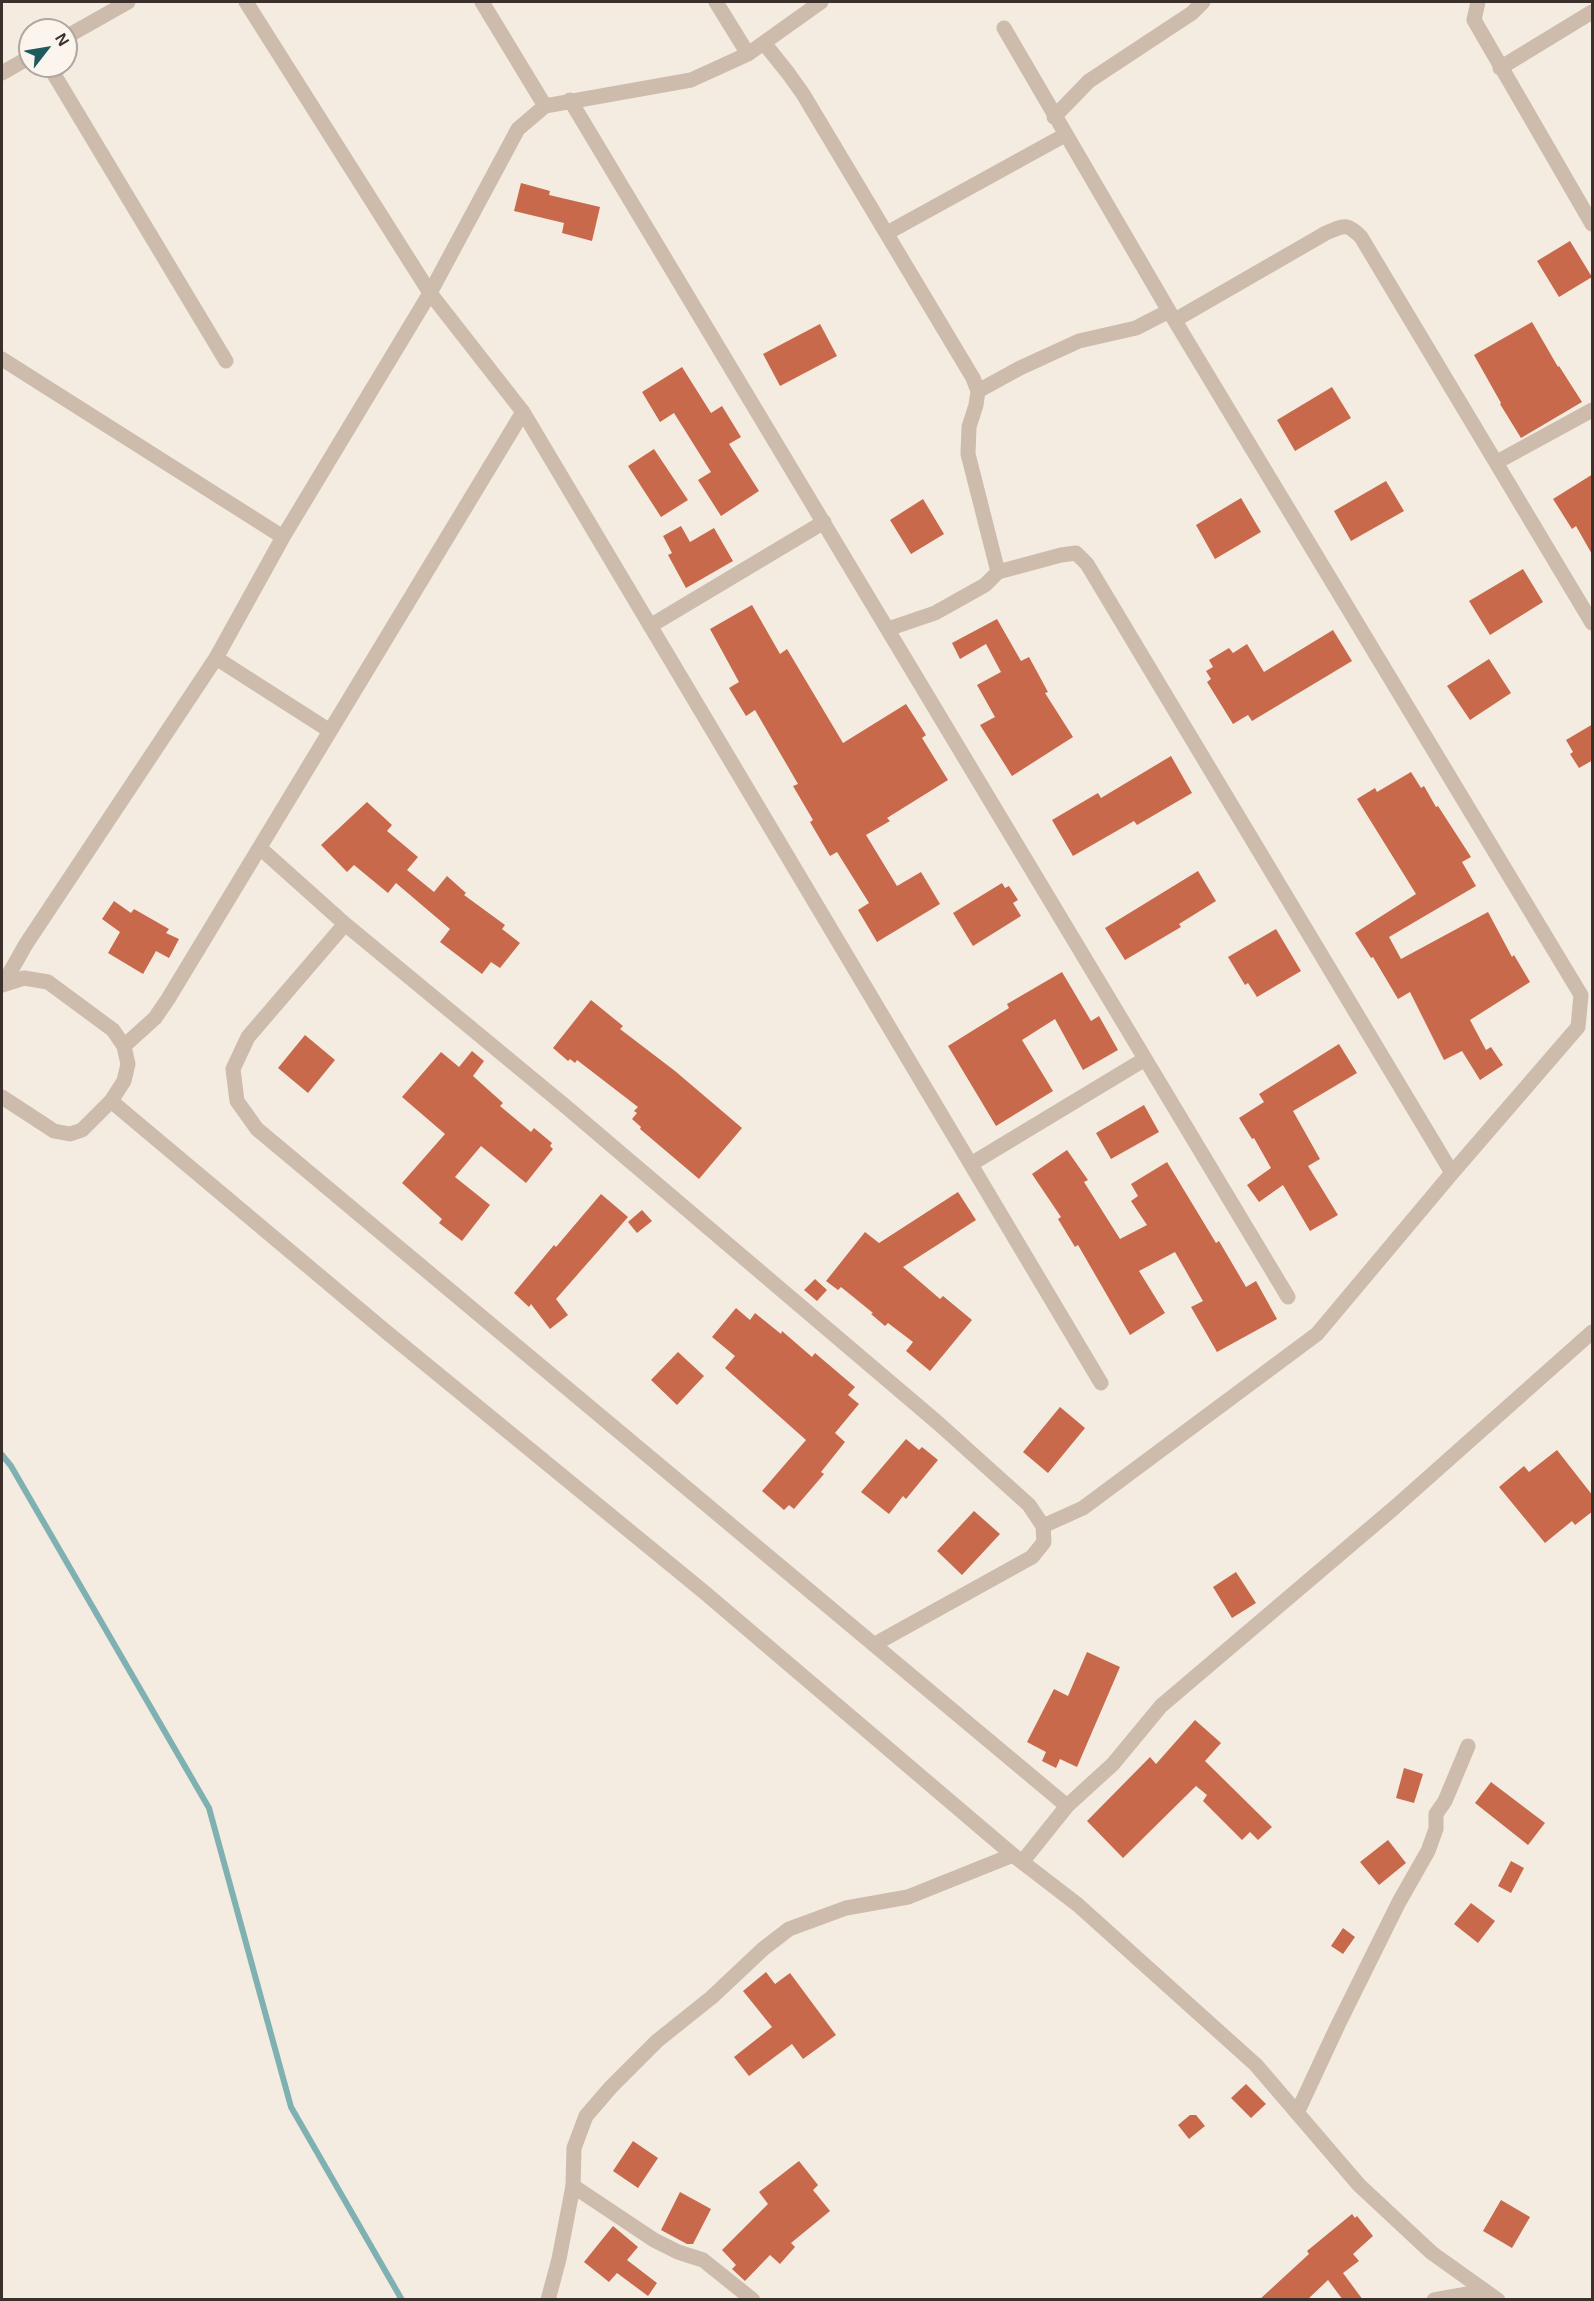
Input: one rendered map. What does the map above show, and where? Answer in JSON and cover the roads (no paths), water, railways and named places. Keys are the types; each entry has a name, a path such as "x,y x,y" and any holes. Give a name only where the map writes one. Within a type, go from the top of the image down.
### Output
{"street":[{"path":"78,30 127,2"},
{"path":"246,2 430,292 523,412 1101,1383"},
{"path":"482,2 545,106"},
{"path":"716,2 748,54"},
{"path":"3,984 26,945 216,658 283,537 430,292 518,129 545,106 691,80 748,54 821,2"},
{"path":"1054,117 1089,81 1192,13 1203,2"},
{"path":"1478,2 1474,20 1593,224"},
{"path":"1500,68 1593,12"},
{"path":"1004,28 1172,316 1581,994 1578,1027 1317,1334 1083,1508 1043,1526"},
{"path":"764,43 793,80 973,378 978,391 969,427 968,454 998,572"},
{"path":"2,73 18,64"},
{"path":"56,78 226,361"},
{"path":"570,100 1288,1297"},
{"path":"887,233 1065,135"},
{"path":"978,391 1020,368 1079,342 1136,328 1172,316 1326,233 1341,226 1352,227 1361,237 1593,623"},
{"path":"2,358 283,537"},
{"path":"1497,462 1593,410"},
{"path":"124,1046 155,1018 523,412"},
{"path":"650,626 824,522"},
{"path":"888,629 935,613 985,585 998,572 1076,553 1087,564 1452,1173"},
{"path":"216,658 330,731"},
{"path":"260,848 345,924 564,1105 929,1415 1029,1505 1043,1526 1044,1542 1032,1557 875,1644"},
{"path":"345,924 248,1037 233,1070 237,1101 257,1129 1067,1806"},
{"path":"2,1096 54,1131 70,1134 82,1130 111,1101 124,1081 128,1064 124,1046 113,1030 48,982 24,978 3,984"},
{"path":"971,1164 1145,1059"},
{"path":"111,1101 384,1330 704,1592 1018,1858 1078,1905 1256,2065 1359,2185 1432,2253 1498,2300"},
{"path":"548,2300 559,2259 573,2186 574,2148 586,2116 657,2041 712,1997 789,1929 846,1908 908,1897 1018,1858 1067,1806 1113,1764 1161,1706 1385,1516 1593,1332"},
{"path":"1297,2114 1379,1943 1428,1851 1436,1829 1436,1814 1445,1801 1468,1746"},
{"path":"573,2186 654,2240 678,2252 703,2260 753,2300"},
{"path":"1434,2300 1484,2290"}],"waterway":[{"path":"2,1455 11,1466 209,1808 291,2107 402,2300"}]}
